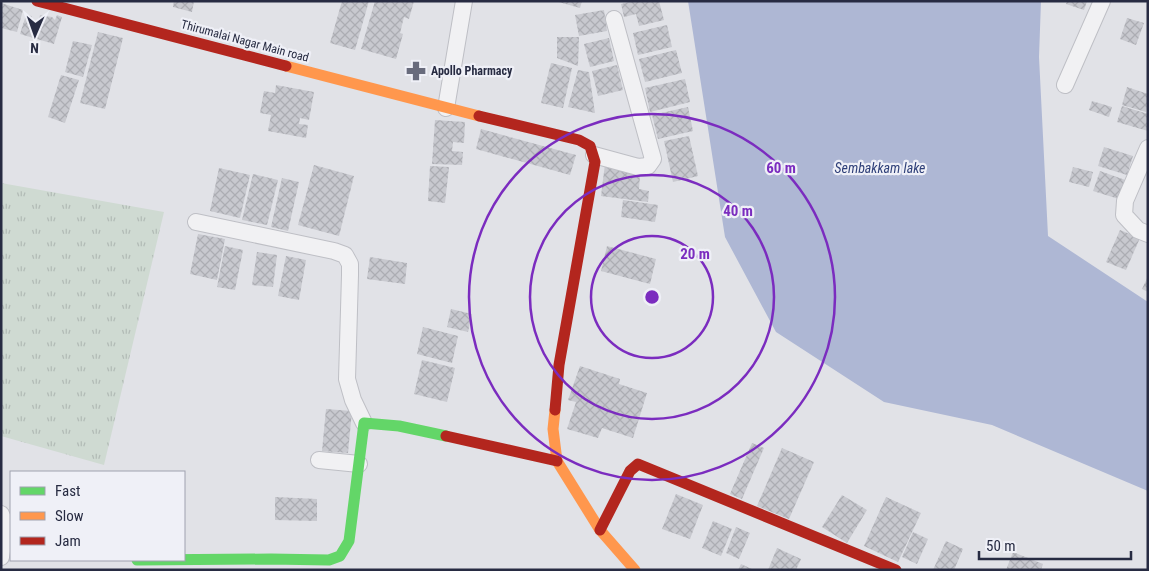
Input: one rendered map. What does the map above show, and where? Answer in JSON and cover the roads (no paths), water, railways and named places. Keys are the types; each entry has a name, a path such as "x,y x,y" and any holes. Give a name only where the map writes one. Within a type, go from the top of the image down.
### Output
{"street":[{"name":"Thirumalai Nagar Main road","path":"37,1 62,4 446,108 580,140 590,146 594,155"},
{"path":"446,108 464,1"},
{"path":"1065,85 1102,1"},
{"path":"614,19 653,159 648,166 638,167 594,155 595,162 559,365 553,429 557,461 600,530 635,570"},
{"path":"1148,148 1126,202 1124,215 1138,230 1148,234"},
{"path":"160,561 271,564 337,559 349,541 364,422 353,400 347,379 350,264 345,255 334,251 196,222"},
{"path":"364,422 399,426 557,461"},
{"path":"319,460 359,464"},
{"path":"600,530 630,471 638,464 896,570"},
{"path":"1,514 5,528 1,557"}],"water":[{"name":"Sembakkam lake","path":"688,1 1041,1 1039,57 1048,236 1148,302 1148,491 992,425 884,402 776,332 725,237"}],"place":[{"name":"Apollo Pharmacy","path":"416,71"}]}
